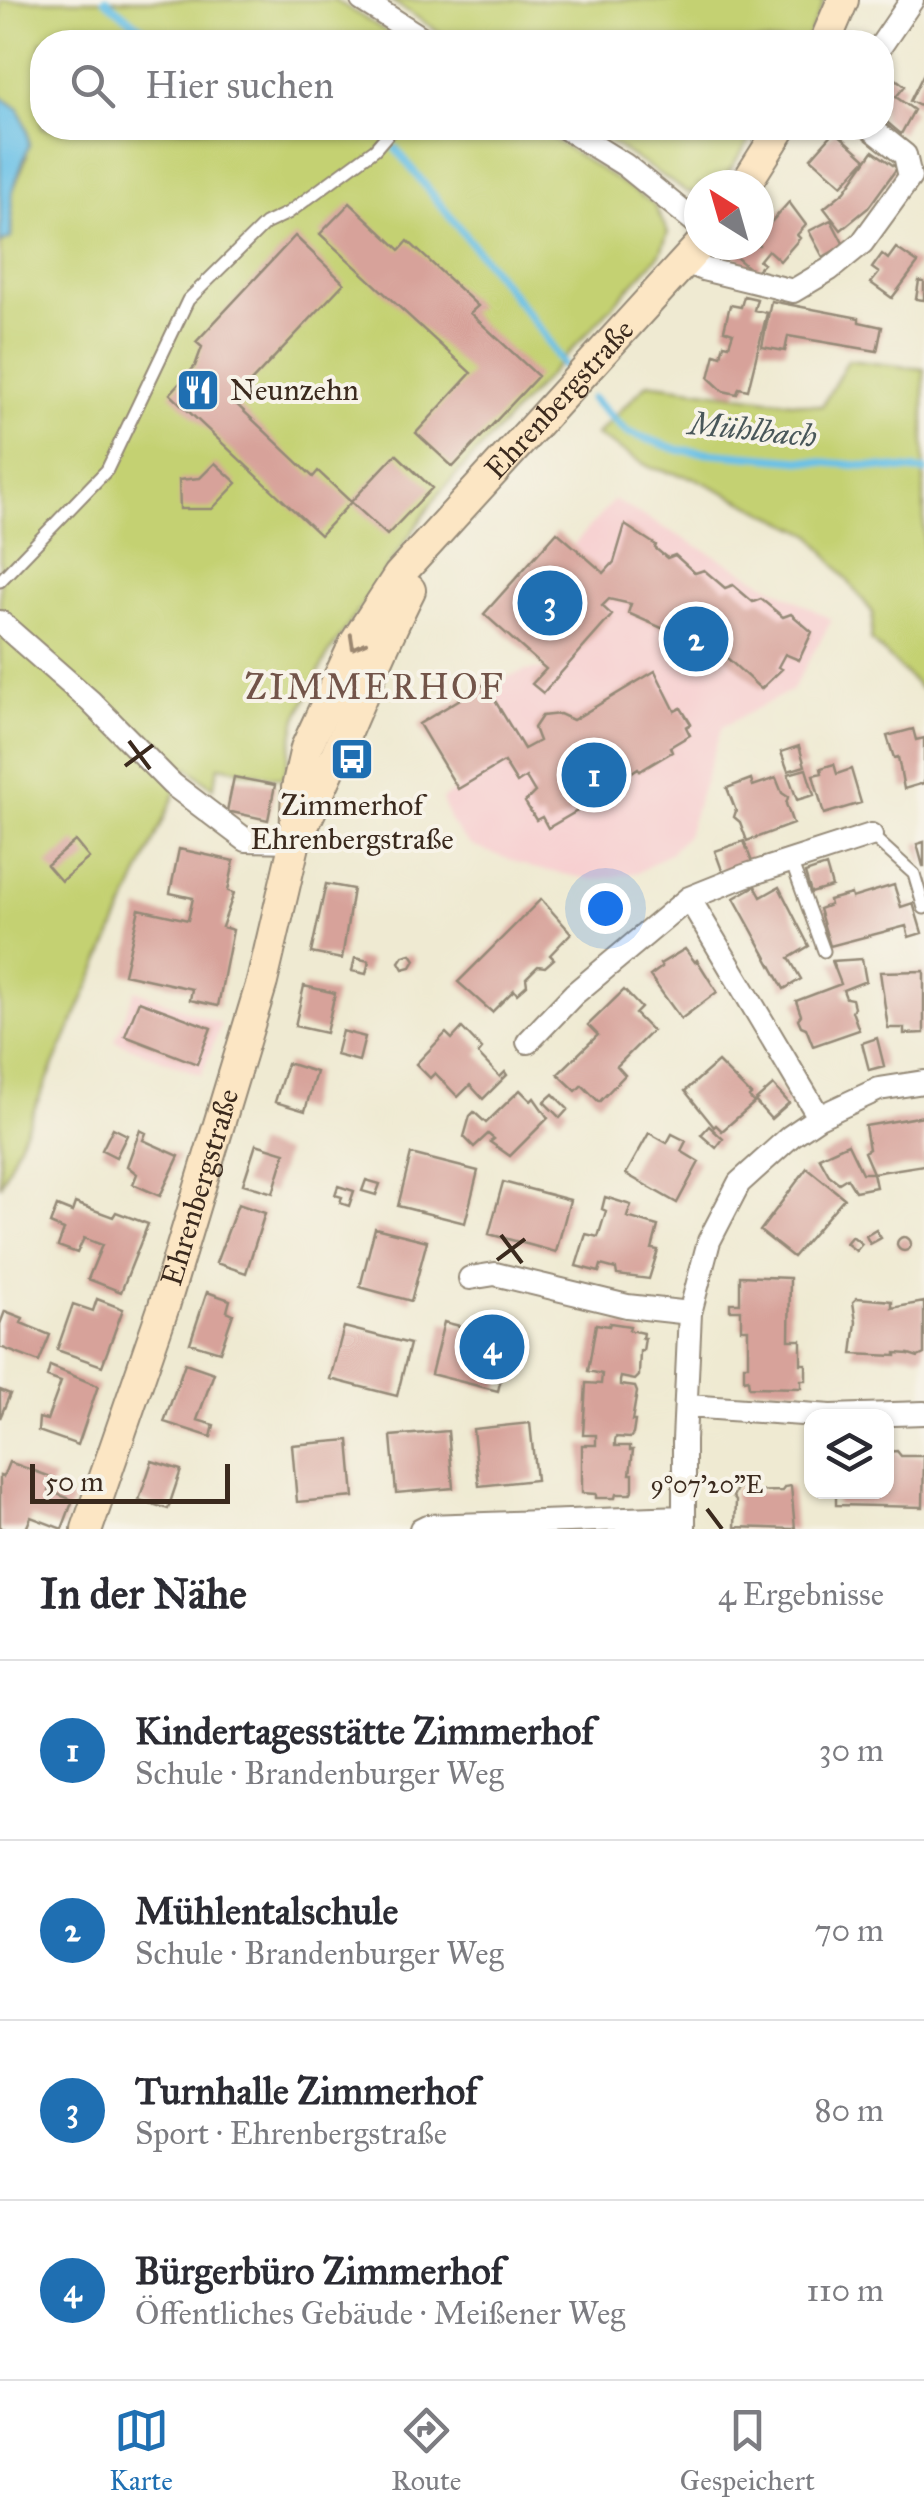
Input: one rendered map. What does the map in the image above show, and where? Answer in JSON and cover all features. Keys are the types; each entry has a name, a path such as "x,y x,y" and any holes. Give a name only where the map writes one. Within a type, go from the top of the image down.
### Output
{"street":[{"path":"362,0 409,30"},
{"path":"830,30 842,0"},
{"path":"892,30 912,0"},
{"path":"584,140 625,165 684,213"},
{"path":"754,170 773,140"},
{"name":"Ehrenbergstraße","path":"697,260 702,270 793,291 830,268 862,243 910,177 905,155 886,140"},
{"name":"Ehrenbergstraße","path":"87,1529 164,1306 262,982 295,841 297,788 306,748 355,643 399,576 687,260"},
{"path":"0,622 90,701 172,784 246,840 295,841"},
{"path":"528,1042 574,994 690,898 871,835"},
{"path":"690,898 819,1117"},
{"path":"421,1529 684,1523 690,1313 708,1242 739,1182 819,1117 879,1089 924,1082"},
{"path":"470,1278 495,1274 627,1306 690,1313"},
{"path":"688,1406 830,1416 924,1413"}],"lane":[{"path":"0,581 107,470 188,300 264,224 288,213 383,140"},
{"path":"871,835 914,874 924,908"},
{"path":"791,861 824,951"}],"shaded area":[{"path":"614,500 832,620 792,690 722,727 687,835 671,852 639,872 594,880 533,868 472,846 450,821 442,799 458,789 419,724 485,684 525,671 546,669 619,587 573,545"},
{"path":"135,990 221,1024 201,1075 115,1041"}],"green space":[{"path":"0,0 335,0 384,30 30,30 30,140 555,140 654,204 668,233 660,254 437,496 326,658 297,718 284,779 219,766 213,788 187,767 0,1186 0,243 11,238 12,193 27,156 0,96"},
{"path":"390,0 825,0 811,30 436,30"},
{"path":"607,140 750,140 730,170 684,170 684,190"},
{"path":"848,360 924,369 924,692 871,640 873,613 812,535 695,478 651,468 596,435 648,383 822,406"}],"water":[{"path":"0,96 19,109 29,145 12,193 11,238 0,243"}],"building":[{"path":"924,73 924,108 910,101"},
{"path":"894,78 905,86 896,97 914,110 901,134 894,128"},
{"path":"827,140 845,140 866,159 842,185 811,158"},
{"path":"873,151 897,168 868,208 841,230 824,208 845,191"},
{"path":"789,202 806,225 780,261 774,256 774,219"},
{"path":"350,203 400,250 408,241 478,306 470,313 538,376 453,467 416,433 471,373 320,234"},
{"path":"831,220 844,245 823,257 809,231"},
{"path":"295,236 344,283 233,401 313,477 318,471 351,502 320,535 170,394 195,366 202,347 196,342"},
{"path":"896,248 918,263 892,298 871,283 879,273 872,268 882,254 888,259"},
{"path":"739,260 760,260 763,264 754,273"},
{"path":"919,281 924,282 924,300 916,299"},
{"path":"744,296 757,299 754,310 767,313 748,390 739,388 737,394 723,391 709,378 715,354 721,356 733,333 724,330 730,305 741,307"},
{"path":"771,301 859,318 859,322 882,327 877,351 788,336 785,351 762,347"},
{"path":"396,454 432,488 387,535 351,502"},
{"path":"215,463 237,483 212,509 180,509 179,480 200,478"},
{"path":"625,525 656,545 667,558 675,555 695,573 704,570 725,588 733,585 753,602 761,599 783,617 791,614 812,632 799,660 785,654 778,667 782,669 761,689 725,656 628,613 631,604 609,599 602,606 612,615 543,693 532,684 546,669 484,614 557,532 604,573 614,562"},
{"path":"655,671 675,711 681,708 691,724 686,727 690,735 670,747 672,752 640,771 638,768 599,794 601,797 548,828 542,817 536,820 525,802 535,792 526,777 517,783 504,762 458,789 419,724 485,684 524,749 539,741 534,728 542,716 560,714 573,720"},
{"path":"913,729 916,740 924,738 924,783 904,789 898,757 894,758 887,736"},
{"path":"799,746 805,766 788,771 781,752"},
{"path":"834,764 837,774 851,769 861,803 824,814 813,775"},
{"path":"806,769 814,795 797,800 788,774"},
{"path":"234,777 275,785 268,820 227,811"},
{"path":"776,778 788,797 786,804 793,824 747,841 734,817 736,811 727,788 751,779 753,786"},
{"path":"75,841 89,858 61,881 47,865"},
{"path":"744,841 752,862 723,873 715,851"},
{"path":"924,842 924,866 923,866 917,844"},
{"path":"179,849 234,861 228,891 234,893 222,927 233,930 218,1006 190,1000 192,989 124,974 139,909 188,920 193,898 170,893"},
{"path":"826,866 832,887 811,893 805,873"},
{"path":"326,884 353,889 342,959 311,953"},
{"path":"894,885 901,907 913,903 922,933 909,937 906,926 830,946 819,909 830,905 829,900 851,894 852,898"},
{"path":"755,886 761,897 779,887 809,946 789,958 801,979 784,989 734,898"},
{"path":"541,899 571,933 550,955 554,959 545,967 538,966 526,978 527,985 517,994 514,990 492,1012 458,982"},
{"path":"685,949 697,960 717,992 681,1019 650,976 662,967 660,964"},
{"path":"411,954 415,960 411,967 403,969 399,962"},
{"path":"355,958 369,961 366,974 352,971"},
{"path":"862,959 866,981 843,990 846,998 852,999 859,1030 813,1046 798,1019 801,1015 796,1001 841,984 832,961"},
{"path":"924,971 924,1033 904,1034 904,1028 888,1028 880,972"},
{"path":"304,986 335,993 326,1033 295,1026"},
{"path":"624,990 641,1008 635,1014 652,1031 617,1066 625,1075 599,1102 582,1085 576,1091 558,1074 598,1035 588,1025"},
{"path":"139,1001 211,1028 197,1064 125,1036"},
{"path":"462,1028 482,1049 478,1054 500,1077 505,1072 507,1075 483,1099 470,1085 458,1097 435,1073 430,1078 416,1064 446,1033 452,1039"},
{"path":"342,1031 365,1037 359,1061 336,1055"},
{"path":"877,1038 884,1066 869,1070 862,1043"},
{"path":"718,1062 751,1095 754,1103 722,1131 714,1127 685,1091"},
{"path":"287,1063 316,1072 305,1111 275,1102"},
{"path":"773,1085 789,1103 771,1119 755,1101"},
{"path":"520,1090 531,1101 534,1098 548,1118 510,1156 490,1142 494,1139 488,1134 474,1147 464,1137 470,1116 474,1112 486,1123"},
{"path":"553,1094 568,1109 560,1118 544,1102"},
{"path":"924,1116 924,1165 873,1173 864,1152 869,1149 865,1126"},
{"path":"709,1126 723,1139 716,1148 701,1135"},
{"path":"113,1128 127,1135 116,1157 102,1150"},
{"path":"140,1130 146,1133 143,1140 179,1156 160,1196 133,1184 137,1174 127,1166"},
{"path":"649,1133 667,1143 672,1134 686,1141 681,1151 699,1162 677,1203 626,1174"},
{"path":"256,1144 285,1153 273,1193 243,1184"},
{"path":"848,1144 862,1173 873,1173 876,1187 855,1191 847,1178 839,1183 829,1175 819,1157"},
{"path":"411,1154 478,1171 465,1223 398,1206"},
{"path":"807,1168 844,1198 793,1257 760,1231"},
{"path":"366,1180 380,1184 376,1195 362,1191"},
{"path":"503,1182 570,1200 556,1252 489,1234"},
{"path":"338,1186 354,1191 349,1206 340,1203 342,1197 335,1195"},
{"path":"605,1197 631,1205 627,1217 658,1226 652,1249 658,1250 649,1279 617,1275 616,1269 601,1265 599,1272 576,1266 586,1234 598,1237 606,1211 602,1209"},
{"path":"75,1203 148,1224 121,1292 88,1279 102,1245 84,1238 77,1253 58,1246 64,1230 50,1224 57,1206 72,1212"},
{"path":"238,1204 265,1213 246,1273 216,1263"},
{"path":"375,1228 427,1241 411,1301 360,1287"},
{"path":"876,1230 881,1238 870,1244 866,1236"},
{"path":"852,1236 862,1244 856,1251 846,1243"},
{"path":"904,1237 911,1244 904,1251 897,1244"},
{"path":"740,1276 790,1278 789,1340 801,1340 801,1364 806,1364 806,1380 801,1380 801,1388 749,1387 748,1379 744,1380 748,1329 741,1329 741,1310 730,1310 730,1303 740,1303"},
{"path":"207,1292 230,1300 227,1311 233,1314 220,1352 190,1343"},
{"path":"857,1298 892,1301 892,1308 924,1302 924,1354 852,1354 856,1322 853,1302"},
{"path":"97,1299 123,1309 102,1366 57,1350 73,1304 93,1311"},
{"path":"5,1311 23,1318 21,1323 50,1335 39,1362 0,1347 0,1324"},
{"path":"444,1322 511,1339 498,1391 431,1374"},
{"path":"596,1324 630,1326 629,1330 643,1333 645,1338 639,1376 635,1380 621,1377 620,1381 620,1385 635,1387 637,1392 633,1434 630,1438 616,1437 615,1441 615,1446 630,1446 633,1450 633,1489 630,1494 616,1494 615,1498 596,1498 596,1494 582,1493 582,1445 596,1445 596,1435 583,1435 586,1383 601,1384 602,1374 588,1371"},
{"path":"344,1327 410,1344 397,1396 330,1379"},
{"path":"185,1363 214,1373 197,1420 214,1425 211,1437 164,1422"},
{"path":"50,1366 98,1386 78,1445 38,1431 39,1418 47,1420 61,1382 47,1377"},
{"path":"0,1390 10,1394 0,1418"},
{"path":"530,1423 536,1480 479,1486 473,1429"},
{"path":"448,1431 453,1488 396,1493 391,1436"},
{"path":"349,1440 354,1497 297,1502 292,1445"},
{"path":"894,1451 901,1456 924,1456 923,1507 836,1505 836,1499 894,1499"},
{"path":"152,1461 181,1470 168,1509 139,1500"},
{"path":"9,1462 54,1478 49,1491 73,1500 62,1529 31,1517 26,1529 0,1529 0,1476 3,1477"},
{"path":"791,1486 795,1529 735,1527 733,1497 737,1488 743,1487 745,1492 782,1491"}],"waterway":[{"name":"Mühlbach","path":"105,0 144,30"},
{"name":"Mühlbach","path":"396,149 544,334 563,365"},
{"name":"Mühlbach","path":"592,399 627,432 679,450 924,471"}],"place":[{"name":"Neunzehn","path":"198,390"},
{"name":"Turnhalle Zimmerhof","path":"550,603"},
{"name":"Mühlentalschule","path":"696,639"},
{"name":"Zimmerhof Ehrenbergstraße","path":"352,759"},
{"name":"Kindertagesstätte Zimmerhof","path":"594,775"},
{"name":"Bürgerbüro Zimmerhof","path":"492,1347"}],"district":[{"name":"ZIMMERHOF","path":"375,687"}]}
